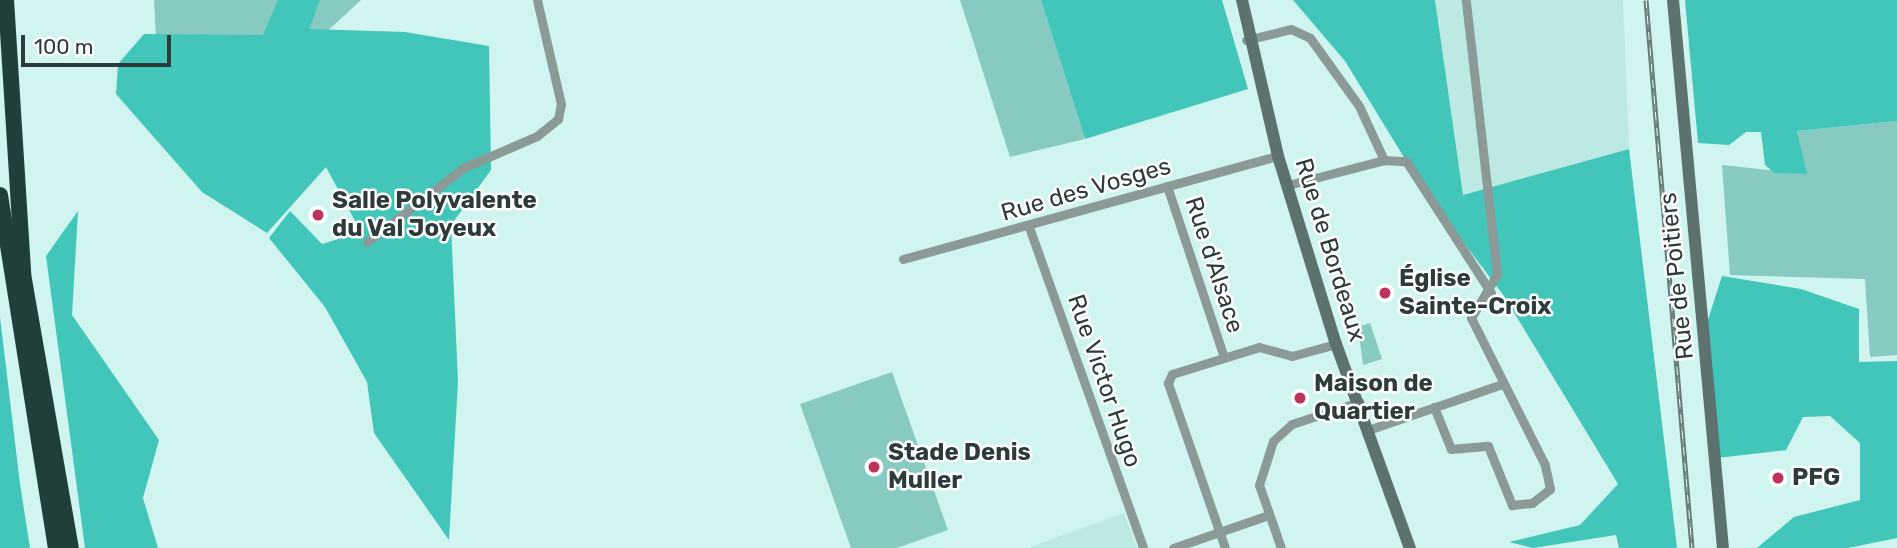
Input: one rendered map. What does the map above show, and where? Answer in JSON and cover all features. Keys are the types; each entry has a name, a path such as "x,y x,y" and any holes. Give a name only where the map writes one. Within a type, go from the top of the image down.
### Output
{"highway":[{"path":"6,0 23,274 71,548"},
{"path":"0,195 56,548"}],"street":[{"path":"367,242 463,168 537,136 558,119 561,104 537,0"},
{"name":"Rue de Bordeaux","path":"1242,0 1246,40 1278,156 1336,344 1410,548"},
{"path":"1434,407 1446,445 1488,446 1503,495 1512,505 1532,503 1550,489 1548,477 1471,318 1491,293 1497,274 1466,0"},
{"name":"Rue de Poitiers","path":"1673,0 1723,548"},
{"path":"1246,40 1301,29 1335,67 1384,160"},
{"name":"Rue des Vosges","path":"903,259 1030,227 1278,156"},
{"path":"1288,185 1384,160 1406,161 1491,293"},
{"name":"Rue d'Alsace","path":"1167,186 1224,357"},
{"name":"Rue Victor Hugo","path":"1030,227 1143,548"},
{"path":"1225,548 1168,383 1172,374 1224,357 1276,349 1292,356 1336,344"},
{"path":"1368,430 1502,384"},
{"path":"1281,548 1266,516 1259,485 1273,441 1292,424 1359,402"},
{"path":"1173,548 1266,516"}],"shaded area":[{"path":"154,0 361,0 320,38 157,58"},
{"path":"278,0 320,0 309,29 405,32 489,46 491,170 451,225 458,381 449,540 374,433 367,382 325,307 269,238 290,211 322,244 361,232 326,167 267,233 202,192 116,94 118,64 144,34 263,35"},
{"path":"960,0 1041,0 1085,139 1010,157"},
{"path":"1041,0 1222,0 1248,89 1085,139"},
{"path":"1293,0 1435,0 1463,195 1629,149 1677,548 1619,548 1616,535 1533,548 1509,542 1580,525 1618,484 1504,296 1424,190 1345,61"},
{"path":"1435,0 1623,0 1629,149 1463,195"},
{"path":"1685,0 1897,0 1897,121 1797,131 1807,174 1774,173 1765,165 1761,132 1746,132 1729,145 1698,143"},
{"path":"1897,121 1897,355 1870,357 1865,279 1730,275 1722,165 1806,174 1797,131"},
{"path":"78,211 72,315 159,440 143,498 158,548 85,548 46,256"},
{"path":"1722,276 1801,289 1859,309 1859,362 1897,361 1897,538 1848,548 1757,548 1794,517 1860,500 1860,443 1830,416 1803,417 1786,450 1717,458 1705,329"},
{"path":"0,317 20,484 30,548 0,548"},
{"path":"1370,323 1382,359 1363,365 1358,327"},
{"name":"Stade Denis Muller","path":"892,372 948,530 897,548 851,548 800,404"},
{"path":"1124,513 1137,548 1030,548 1030,547"}],"railway":[{"path":"1646,0 1692,548"}],"place":[{"name":"Salle Polyvalente du Val Joyeux","path":"318,215"},
{"name":"Église Sainte-Croix","path":"1385,293"},
{"name":"Maison de Quartier","path":"1300,398"},
{"name":"Stade Denis Muller","path":"874,467"},
{"name":"PFG","path":"1778,478"}]}
